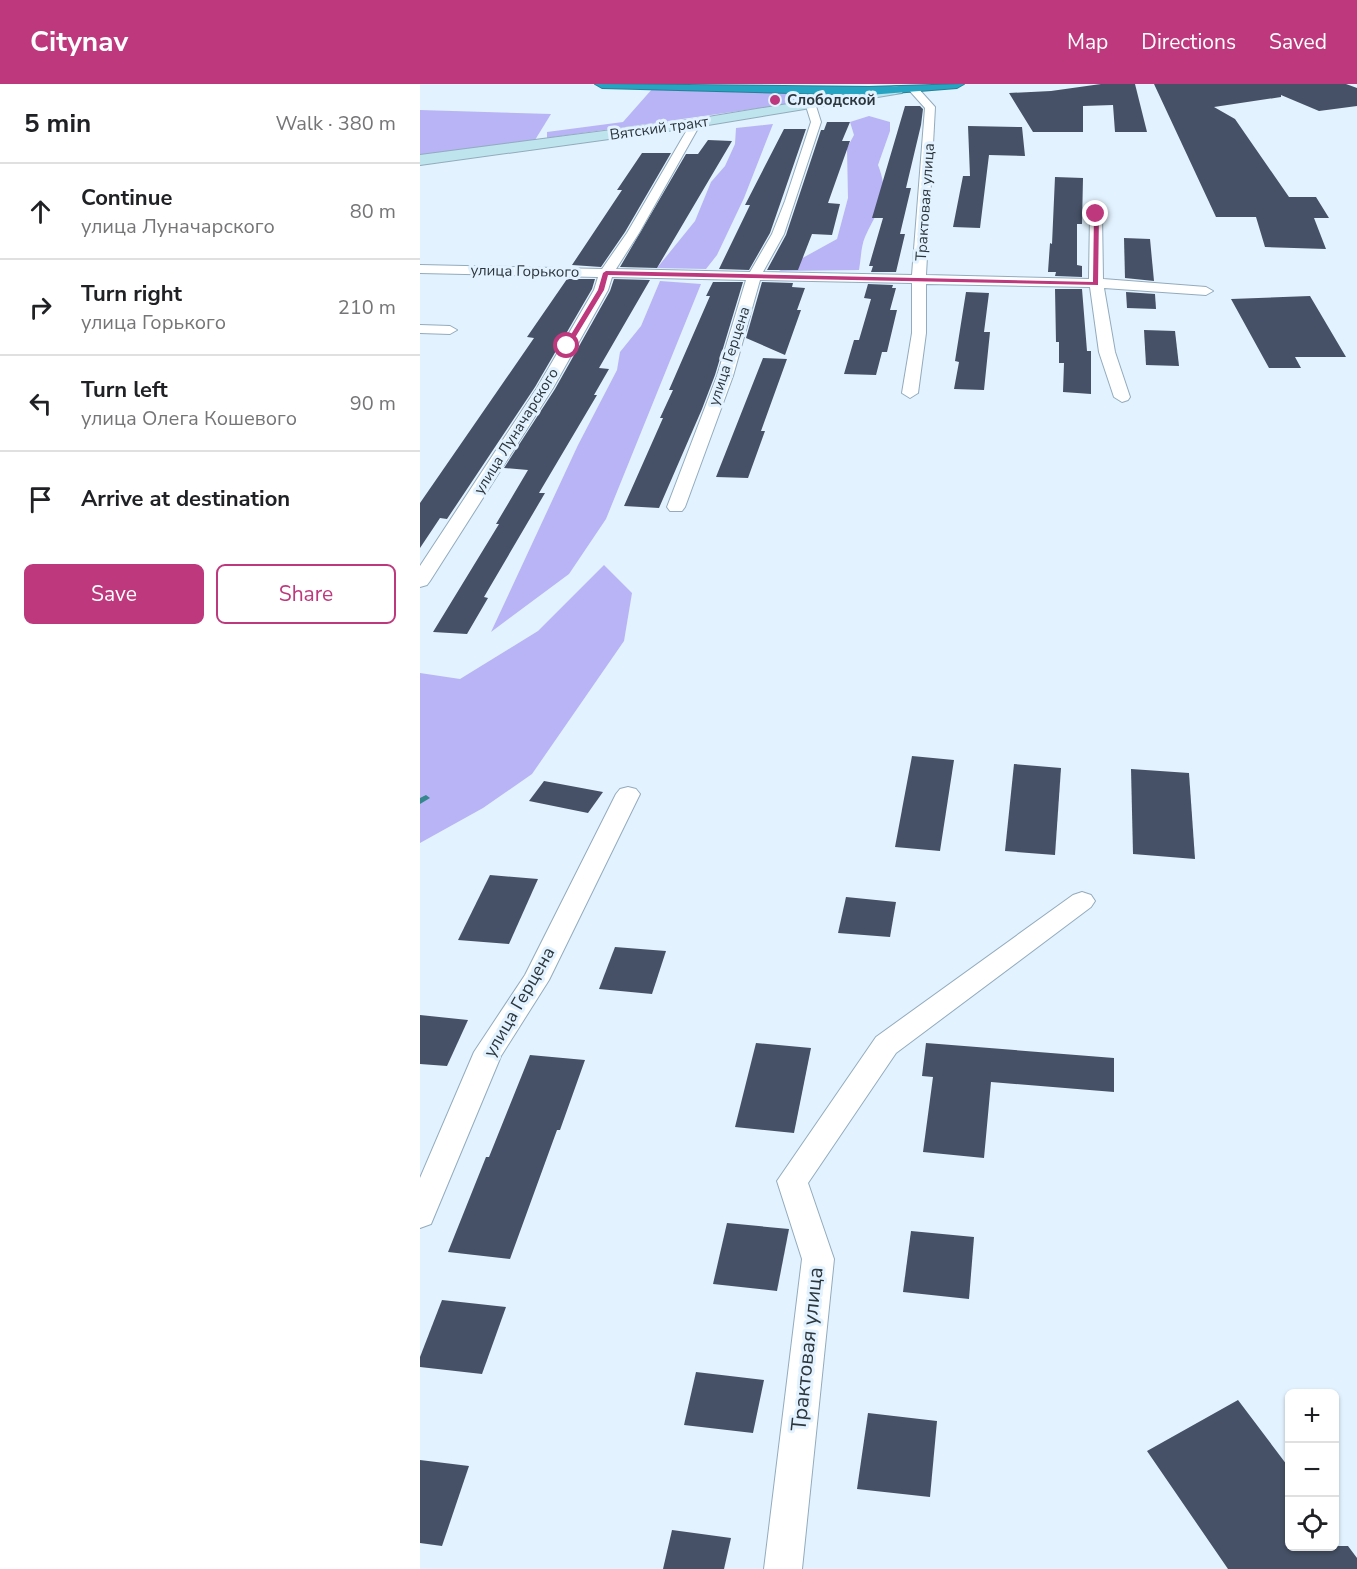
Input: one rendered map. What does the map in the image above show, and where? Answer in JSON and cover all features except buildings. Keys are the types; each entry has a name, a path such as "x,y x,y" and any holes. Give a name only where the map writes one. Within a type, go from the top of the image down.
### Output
{"highway":[{"path":"602,84 806,90 895,87 914,89 957,84"}],"main road":[{"name":"Вятский тракт","path":"420,160 814,105 895,87"},
{"path":"806,90 821,96 814,105"}],"street":[{"name":"Трактовая улица","path":"910,393 920,333 919,279 930,107 914,89"},
{"name":"улица Герцена","path":"676,507 724,376 754,276 778,234 790,201 816,122 814,105"},
{"name":"улица Луначарского","path":"420,581 545,388 601,290 606,273 633,233 696,123"},
{"path":"1096,214 1096,283 1107,352 1122,397"},
{"name":"улица Горького","path":"420,269 1096,283 1206,291"},
{"path":"420,329 450,330"},
{"name":"улица Герцена","path":"420,1215 488,1052 536,980 628,794"},
{"name":"Трактовая улица","path":"783,1569 818,1259 792,1181 886,1045 1082,901"}],"shaded area":[{"path":"653,88 791,93 807,95 810,98 804,102 547,138 547,132 623,122"},
{"path":"420,110 551,114 535,140 420,155"},
{"path":"869,116 890,122 890,131 878,165 882,176 883,195 864,241 859,270 779,271 837,239 848,198 847,148 854,135 850,122"},
{"path":"773,124 744,198 717,255 706,269 657,268 695,221 711,182 725,166 735,144 736,128"},
{"path":"660,281 701,284 606,519 569,574 491,632 578,445 617,370 620,352 641,326"},
{"path":"604,565 632,593 624,641 532,774 483,808 420,843 420,673 460,679 538,631"}],"waterway":[{"path":"420,801 426,798"}],"place":[{"name":"Слободской","path":"775,100"}],"route":[{"path":"567,346 601,290 606,273 1096,283 1096,214"}]}
